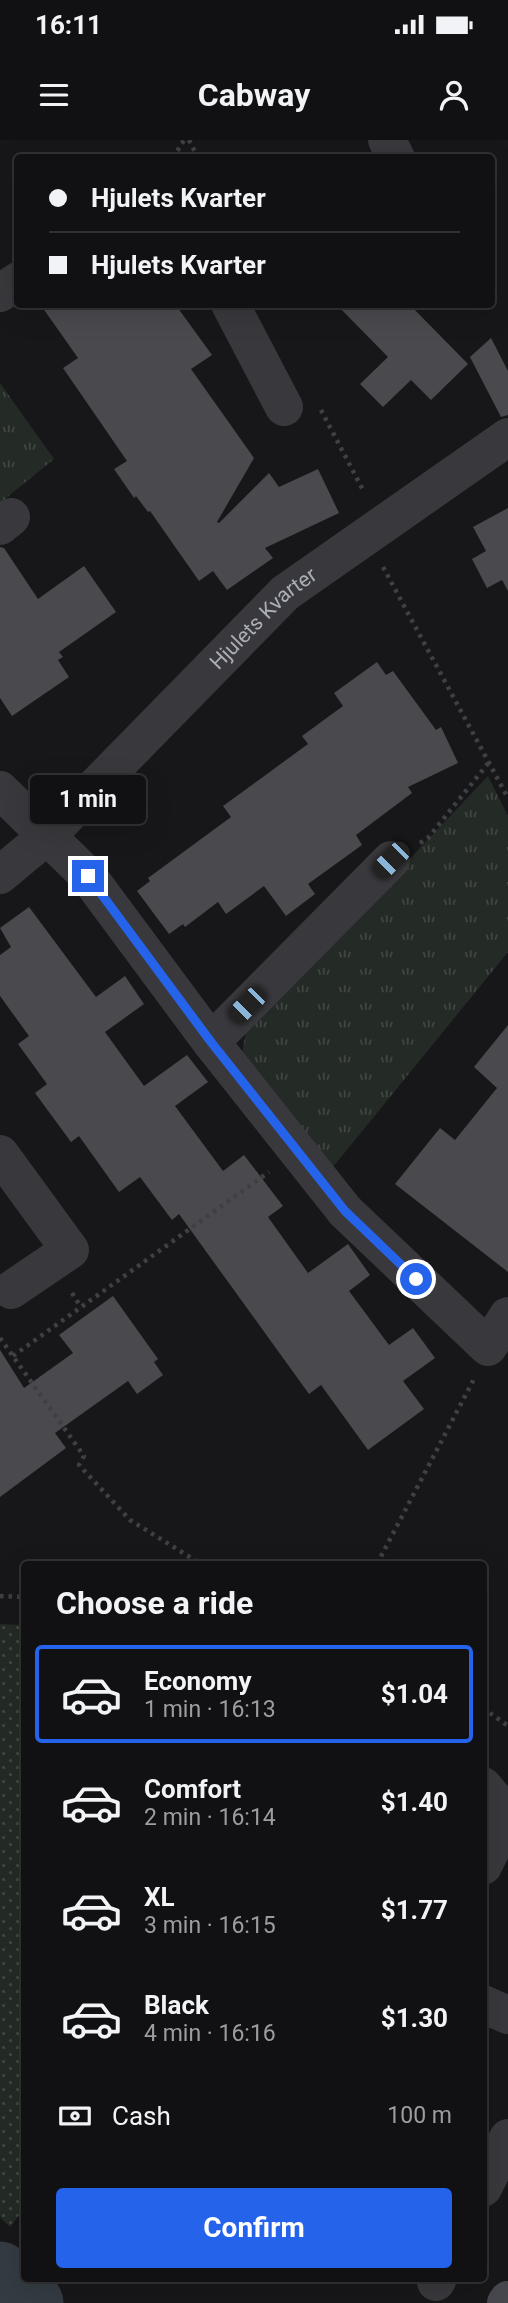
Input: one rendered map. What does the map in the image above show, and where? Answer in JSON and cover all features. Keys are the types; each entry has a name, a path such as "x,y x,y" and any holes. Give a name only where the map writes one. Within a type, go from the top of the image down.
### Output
{"street":[{"path":"233,308 299,404"},
{"name":"Hjulets Kvarter","path":"0,875 48,835 285,593 508,437"},
{"path":"0,790 88,876 211,1042 345,1211 488,1347 508,1316"},
{"path":"211,1042 391,860"},
{"path":"0,1154 71,1250 11,1290"},
{"path":"487,1791 508,1816 487,1858"},
{"path":"487,2006 508,2015"},
{"path":"487,2180 508,2138"}],"path":[{"path":"299,404 373,531 508,798"},
{"path":"391,860 428,838 490,761"},
{"path":"13,1356 298,1151"},
{"path":"0,1338 84,1456 79,1465 130,1520 196,1561"},
{"path":"379,1561 468,1392 488,1347"},
{"path":"0,1597 21,1597"},
{"path":"487,1711 508,1726"}],"green space":[{"path":"0,383 54,459 0,503"},
{"path":"488,776 508,816 508,952 333,1167 241,1059 246,1032"},
{"path":"0,1624 21,1625 21,2213 10,2227 0,2217"}],"building":[{"path":"43,308 178,308 212,355 191,369 254,458 217,522 269,473 279,487 318,469 339,513 265,548 273,558 227,590 213,571 199,581 150,511 148,512 136,496 134,498 114,469 127,461 63,368 78,358"},
{"path":"340,308 413,308 468,364 431,400 411,380 383,407 360,384 388,357"},
{"path":"491,338 508,371 508,415 501,417 470,357"},
{"path":"508,508 508,591 502,580 487,588 472,559 486,551 473,527"},
{"path":"0,547 4,548 38,599 84,566 116,612 59,652 63,657 58,660 69,677 12,716 0,698"},
{"path":"377,662 386,675 393,671 436,730 441,727 458,763 408,787 412,793 356,835 362,845 308,884 315,894 286,916 264,886 226,914 218,902 185,927 183,924 169,934 137,891 150,881 148,878 231,817 223,806 308,744 302,736 343,706 334,693"},
{"path":"29,907 96,997 125,976 144,1004 105,1032 144,1086 187,1055 208,1082 175,1106 223,1171 244,1155 283,1206 268,1217 308,1273 348,1244 370,1275 349,1291 389,1345 413,1328 435,1358 403,1381 424,1409 368,1450 321,1385 309,1394 179,1214 172,1220 140,1177 119,1192 79,1136 71,1142 35,1093 47,1084 18,1044 29,1036 0,996 0,955 11,947 0,928"},
{"path":"508,1025 508,1272 395,1184 440,1128 455,1140 497,1088 474,1067"},
{"path":"113,1296 158,1359 154,1362 163,1375 137,1394 128,1381 55,1433 66,1448 0,1497 0,1350 24,1388 73,1353 59,1335"}],"waterway":[{"path":"0,2273 32,2303"}],"route":[{"path":"88,876 211,1042 345,1211 416,1279"}]}
